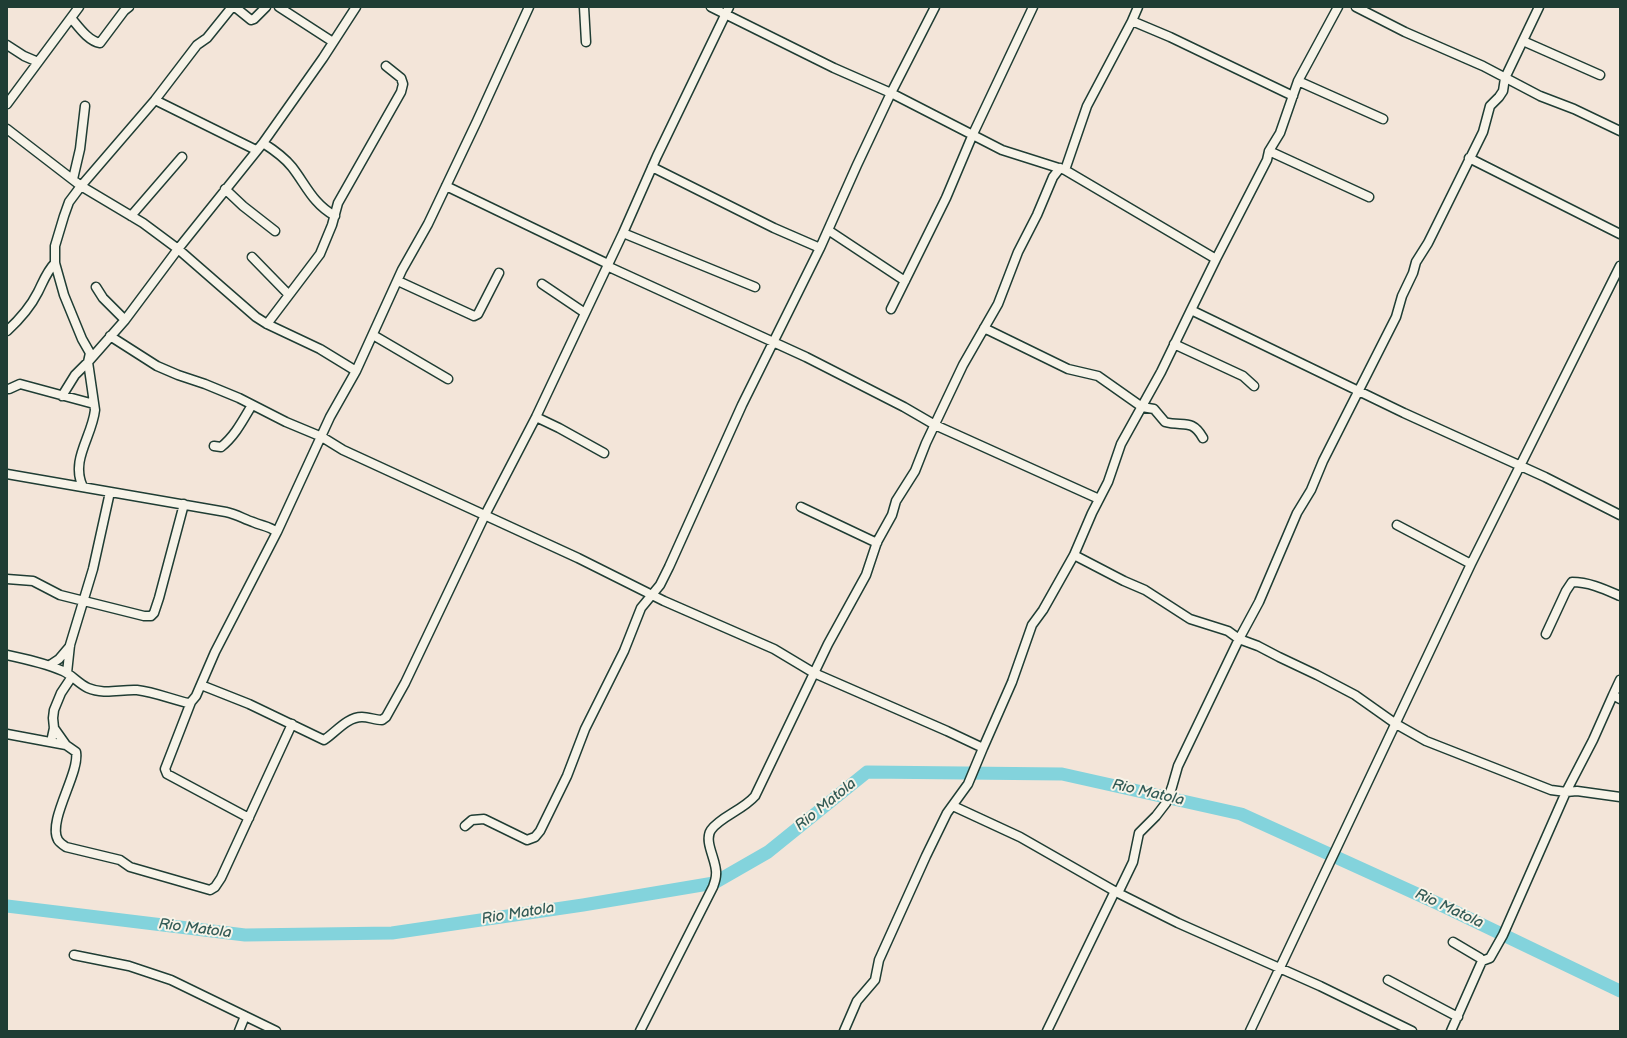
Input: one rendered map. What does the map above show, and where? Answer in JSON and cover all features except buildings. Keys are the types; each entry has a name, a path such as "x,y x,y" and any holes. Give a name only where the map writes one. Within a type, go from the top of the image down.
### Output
{"street":[{"path":"7,104 79,7"},
{"path":"71,18 90,38 95,42 100,43 124,10 129,7"},
{"path":"72,485 78,477 84,446 94,417 94,404 88,362 90,355 64,295 56,263 55,246 69,202 155,100 197,45 207,38 234,7 251,20 254,19 266,7"},
{"path":"279,7 333,42"},
{"path":"62,396 75,375 125,320 178,249 263,143 356,7"},
{"path":"249,818 167,774 165,769 191,702 196,696 215,652 274,530 281,523 330,417 356,370 402,270 428,224 529,7"},
{"path":"584,7 586,42"},
{"path":"711,7 727,10 834,68 891,93 1002,150 1062,169 1216,259"},
{"path":"465,826 472,820 484,819 527,840 535,837 567,776 585,729 624,651 641,608 660,585 669,567 724,444 772,343 820,248 891,93 935,7"},
{"path":"891,309 946,198 973,134 1033,7"},
{"path":"640,1031 713,888 716,874 709,840 710,831 738,811 755,796 828,644 866,575 877,543 892,515 896,501 915,471 926,443 963,365 998,304 1010,270 1037,215 1053,177 1062,169 1087,106 1138,7"},
{"path":"844,1031 857,1002 875,980 879,960 943,820 968,784 1012,682 1032,625 1043,610 1074,555 1108,482 1121,444 1142,407 1267,160 1269,151 1280,133 1298,81 1338,7"},
{"path":"1356,7 1540,96 1574,109 1620,131"},
{"path":"1047,1031 1133,862 1139,833 1156,816 1166,803 1178,766 1239,639 1259,602 1297,513 1311,490 1323,461 1396,317 1402,296 1416,262 1428,243 1483,132 1490,106 1503,91 1505,78 1540,7"},
{"path":"201,685 249,704 324,740 334,733 344,722 362,717 382,720 386,717 405,683 486,515 536,417 624,233 652,168 727,10"},
{"path":"1132,21 1170,37 1293,96"},
{"path":"1523,40 1600,75"},
{"path":"7,45 24,56 38,62 42,56"},
{"path":"267,324 320,254 335,216 338,203 400,92 403,84 401,78 386,66"},
{"path":"1298,81 1383,119"},
{"path":"155,100 256,150"},
{"path":"73,179 80,149 85,106"},
{"path":"7,129 81,186 131,216 178,249 256,317 267,324 320,349 356,370"},
{"path":"263,143 282,156 293,168 314,199 324,210 335,216"},
{"path":"1269,151 1369,197"},
{"path":"131,216 182,157"},
{"path":"1469,158 1620,234"},
{"path":"1050,165 1053,177"},
{"path":"652,168 774,228 820,248"},
{"path":"446,186 772,343 806,357 904,406 935,425 1099,499"},
{"path":"225,189 243,206 275,231"},
{"path":"828,230 905,281"},
{"path":"624,233 755,287"},
{"path":"252,257 290,295"},
{"path":"7,331 29,308 48,271 56,263"},
{"path":"1250,1031 1471,564 1620,266"},
{"path":"398,281 474,316 478,314 499,273"},
{"path":"542,284 585,313"},
{"path":"96,287 103,298 125,320"},
{"path":"1191,310 1558,484 1620,515"},
{"path":"984,328 1068,369 1098,376 1142,407 1154,409 1162,419 1168,423 1188,424 1194,426 1203,438"},
{"path":"373,335 448,379"},
{"path":"110,336 157,366 224,391 286,422 322,437 343,450 578,558 651,595 774,649 814,673 983,748"},
{"path":"1174,344 1243,376 1254,386"},
{"path":"87,346 93,348 100,347"},
{"path":"7,388 9,390 20,384 94,404"},
{"path":"214,446 221,447 227,442 237,430 252,405"},
{"path":"536,417 559,428 604,454"},
{"path":"7,474 236,514 254,523 274,530"},
{"path":"78,477 83,487"},
{"path":"51,742 54,728 52,718 60,693 69,675 70,645 93,568 110,492"},
{"path":"7,579 33,581 60,595 144,616 153,615 184,504"},
{"path":"801,507 877,543"},
{"path":"1397,525 1471,564"},
{"path":"1074,555 1124,581 1145,590 1190,619 1228,631 1239,639 1295,663 1355,695 1396,724 1426,741 1489,767 1551,790 1566,792 1577,791 1620,797"},
{"path":"1546,634 1566,591 1572,582 1582,582 1597,586 1620,596"},
{"path":"50,665 60,659 70,645"},
{"path":"7,654 50,665 69,675 88,688 95,690 135,690 148,692 178,701 191,702"},
{"path":"1455,1030 1458,1017 1482,961 1490,958 1503,935 1566,792 1616,697 1620,680"},
{"path":"7,734 66,745 77,754 70,782 59,812 56,832 58,841 66,847 120,860 130,867 210,890 215,887 221,878 292,724"},
{"path":"54,728 66,745"},
{"path":"953,806 1020,837 1117,892 1216,940 1358,1004 1412,1031"},
{"path":"1453,942 1480,958 1482,961"},
{"path":"74,955 129,966 171,980 276,1031"},
{"path":"1388,980 1458,1017"},
{"path":"239,1031 245,1016"}],"waterway":[{"name":"Rio Matola","path":"7,906 245,935 392,933 583,905 714,883 768,852 867,772 1062,774 1241,814 1439,904 1620,991"}]}
